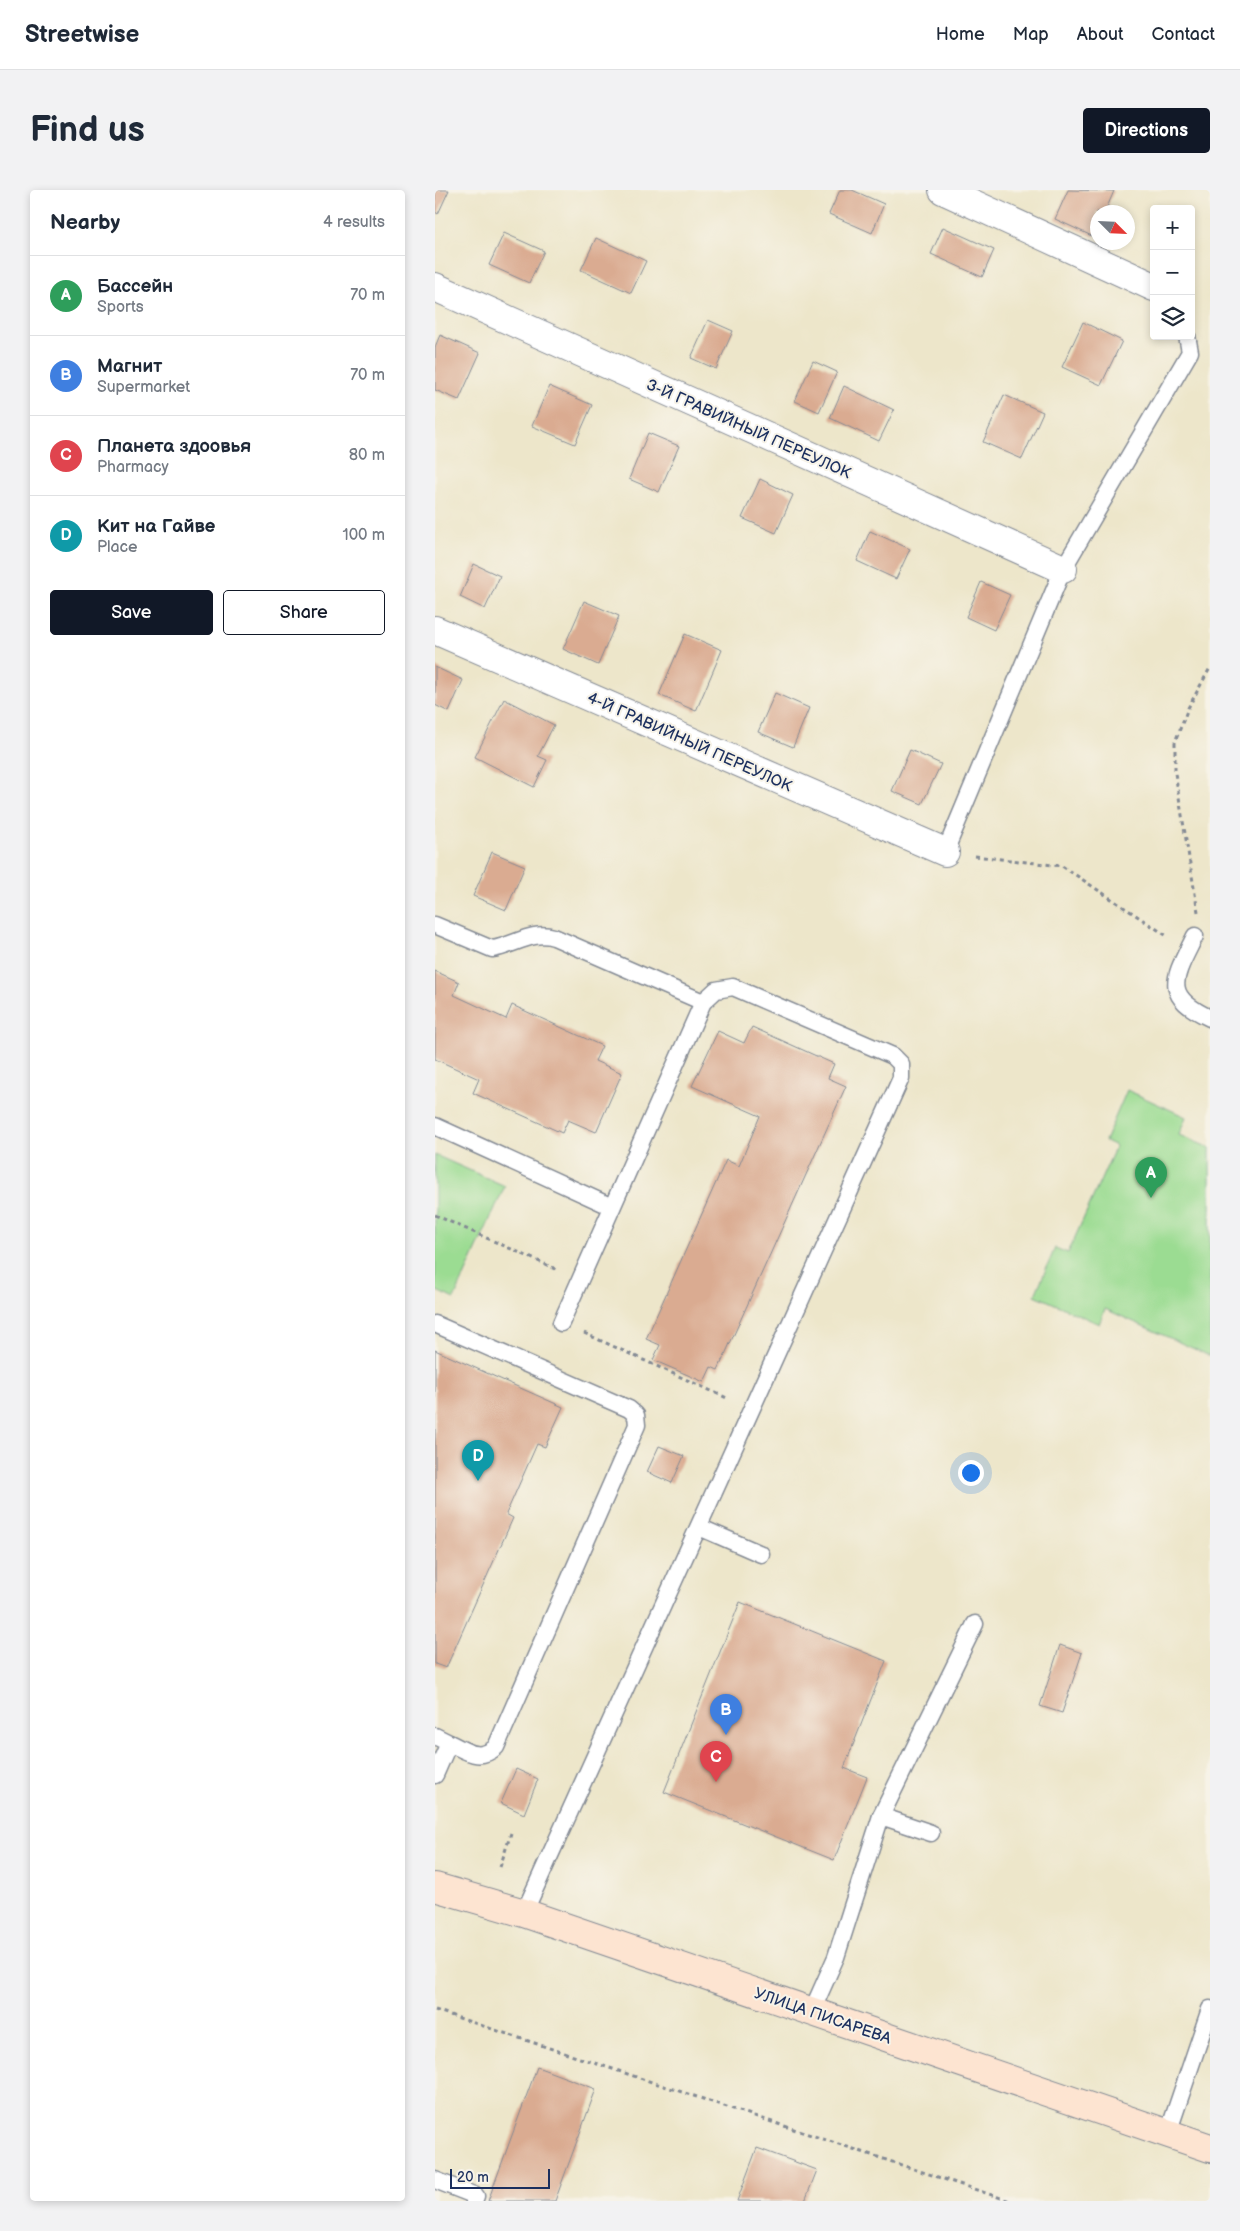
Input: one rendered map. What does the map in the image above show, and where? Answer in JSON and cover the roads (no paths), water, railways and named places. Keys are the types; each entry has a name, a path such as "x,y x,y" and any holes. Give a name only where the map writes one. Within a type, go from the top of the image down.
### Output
{"street":[{"path":"943,190 1150,285"},
{"name":"3-Й ГРАВИЙНЫЙ ПЕРЕУЛОК","path":"435,287 1063,569"},
{"name":"4-Й ГРАВИЙНЫЙ ПЕРЕУЛОК","path":"435,630 945,852"},
{"name":"УЛИЦА ПИСАРЕВА","path":"435,1887 525,1914 1210,2148"}],"lane":[{"path":"945,852 1063,569 1190,352 1188,340"},
{"path":"435,925 492,949 537,934 543,933 554,936 703,1002"},
{"path":"1192,943 1178,970 1176,988 1181,1001 1193,1010 1210,1018"},
{"path":"525,1914 901,1078 901,1064 893,1056 733,987 716,990 703,1002 561,1323"},
{"path":"435,1126 612,1207"},
{"path":"435,1324 629,1409 636,1414 637,1425 496,1747 487,1754 477,1755 442,1739 435,1775"},
{"path":"699,1527 761,1554"},
{"path":"812,2011 836,1957 881,1816 975,1624"},
{"path":"881,1816 931,1833"},
{"path":"1167,2133 1210,2009"},
{"path":"435,2180 476,2196 474,2201"}],"place":[{"name":"Бассейн","path":"1151,1198"},
{"name":"Кит на Гайве","path":"478,1481"},
{"name":"Магнит","path":"726,1735"},
{"name":"Планета здоовья","path":"716,1782"}]}
